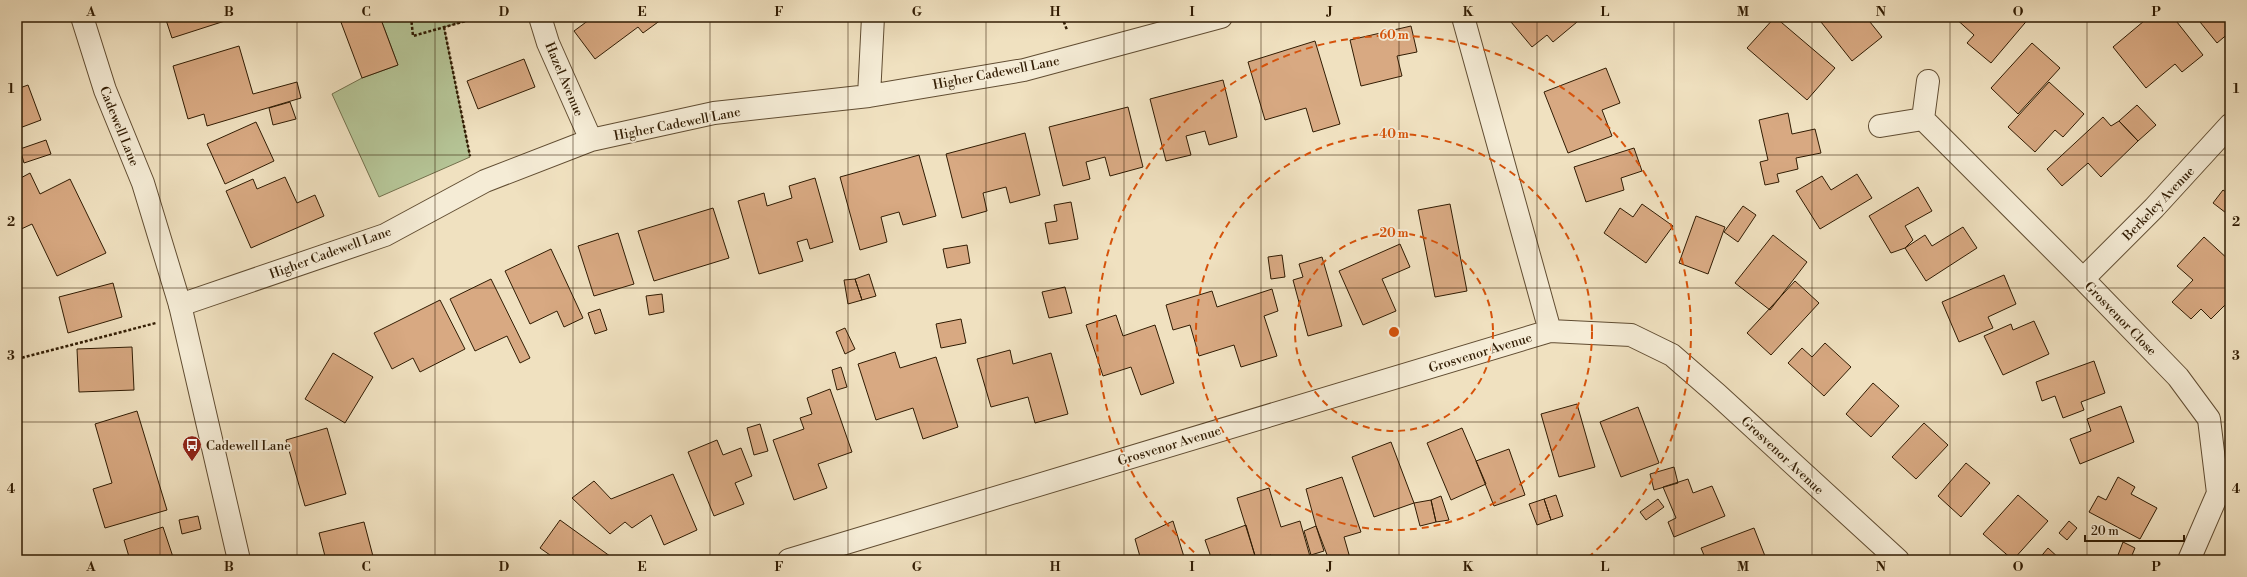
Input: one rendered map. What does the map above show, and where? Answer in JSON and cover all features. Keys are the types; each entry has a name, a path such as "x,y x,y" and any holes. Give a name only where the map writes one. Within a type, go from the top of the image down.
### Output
{"street":[{"name":"Cadewell Lane","path":"82,17 105,90 143,183 181,309 239,560"},
{"name":"Hazel Avenue","path":"540,17 548,43 591,140"},
{"path":"869,96 873,17"},
{"name":"Higher Cadewell Lane","path":"181,309 385,235 476,186 591,140 714,113 869,96 1024,70 1221,17"},
{"path":"1462,17 1550,331"},
{"path":"1880,126 1923,119 1928,81"},
{"name":"Grosvenor Close","path":"1923,119 2083,279 2178,377 2208,419 2218,493 2189,560"},
{"name":"Berkeley Avenue","path":"2083,279 2154,208 2230,125"},
{"name":"Grosvenor Avenue","path":"789,560 1550,331 1631,335 1672,355 1718,395 1898,560"}],"path":[{"path":"411,17 413,36 480,17"},
{"path":"444,27 476,186"},
{"path":"17,359 156,323 181,309"}],"green space":[{"path":"380,17 480,17 444,27 470,157 379,197 332,94 362,78 398,65"}],"building":[{"path":"165,17 231,17 231,19 172,38"},
{"path":"339,17 380,17 398,65 362,78"},
{"path":"593,17 665,17 643,33 638,27 595,59 574,31"},
{"path":"1517,17 1573,17 1577,22 1553,42 1547,35 1532,47 1511,22"},
{"path":"1775,17 1835,68 1807,100 1747,48"},
{"path":"1827,17 1866,17 1882,37 1852,61 1821,22"},
{"path":"1954,17 2030,17 1991,63 1967,43 1974,35"},
{"path":"2141,17 2173,17 2203,55 2182,72 2175,64 2146,88 2113,47 2144,21"},
{"path":"2196,17 2230,17 2230,32 2217,43"},
{"path":"1411,26 1417,52 1397,56 1402,76 1361,86 1350,40"},
{"path":"1315,41 1340,124 1313,132 1306,108 1265,120 1248,62"},
{"path":"2032,43 2060,68 2018,114 1991,88"},
{"path":"239,46 253,94 297,82 301,98 207,126 204,114 188,119 173,66"},
{"path":"524,59 535,87 478,109 467,81"},
{"path":"1606,68 1620,103 1602,110 1612,136 1568,153 1544,92"},
{"path":"1223,80 1237,137 1209,145 1205,131 1186,136 1191,155 1166,161 1150,99"},
{"path":"2049,82 2084,114 2063,137 2055,130 2035,152 2008,127"},
{"path":"28,85 41,120 17,129 17,89"},
{"path":"290,102 296,119 273,125 269,108"},
{"path":"2137,105 2156,125 2138,141 2119,121"},
{"path":"1128,107 1143,167 1110,176 1105,157 1086,162 1090,179 1063,186 1049,127"},
{"path":"1788,113 1792,134 1815,129 1821,153 1796,158 1798,169 1777,174 1779,182 1765,185 1760,162 1768,160 1759,120"},
{"path":"2103,117 2111,126 2119,121 2138,141 2101,177 2088,163 2062,186 2047,169"},
{"path":"256,122 274,161 225,184 207,144"},
{"path":"1025,133 1040,195 1010,203 1006,187 983,193 987,211 962,218 946,154"},
{"path":"46,140 51,154 24,163 20,149"},
{"path":"1634,148 1642,171 1621,178 1624,190 1586,202 1574,167"},
{"path":"919,155 936,216 903,225 899,212 881,217 887,242 860,250 840,177"},
{"path":"30,173 40,194 70,179 106,253 57,276 32,224 17,231 17,180"},
{"path":"1857,174 1872,198 1820,229 1796,191 1822,176 1831,190"},
{"path":"285,177 297,203 315,195 324,216 251,248 226,191 253,179 257,189"},
{"path":"815,178 833,242 810,249 807,239 797,242 803,261 759,274 738,201 764,193 767,206 792,198 789,186"},
{"path":"1918,187 1932,211 1905,226 1913,240 1905,248 1891,253 1869,216"},
{"path":"2223,190 2230,195 2230,216 2213,203"},
{"path":"1071,202 1078,239 1049,244 1045,223 1057,221 1054,205"},
{"path":"1450,204 1467,291 1435,297 1418,210"},
{"path":"1642,204 1673,226 1646,263 1604,233 1620,208 1633,217"},
{"path":"1743,206 1756,215 1738,242 1724,232"},
{"path":"713,208 729,258 654,281 638,231"},
{"path":"1696,216 1725,227 1708,274 1679,263"},
{"path":"1963,227 1977,248 1926,281 1905,248 1925,235 1932,246"},
{"path":"618,233 634,284 594,296 578,246"},
{"path":"1773,235 1807,262 1770,310 1735,283"},
{"path":"2204,237 2230,261 2230,300 2211,319 2201,309 2191,319 2172,302 2193,280 2177,266"},
{"path":"1400,244 1410,267 1382,279 1396,311 1363,325 1339,271"},
{"path":"967,245 970,263 947,268 943,249"},
{"path":"551,249 583,318 564,327 557,311 530,324 505,271"},
{"path":"1282,255 1285,277 1271,279 1268,257"},
{"path":"1322,257 1342,326 1308,336 1293,280 1303,277 1299,264"},
{"path":"869,274 876,296 862,300 855,279"},
{"path":"2004,275 2016,304 1988,317 1993,328 1959,342 1942,302"},
{"path":"491,279 530,358 520,363 507,336 475,351 450,299"},
{"path":"855,279 862,300 848,304 844,280"},
{"path":"1795,281 1819,303 1771,355 1747,333"},
{"path":"113,283 122,317 68,333 59,297"},
{"path":"1065,287 1072,313 1049,318 1042,292"},
{"path":"1272,289 1278,311 1264,316 1277,356 1241,367 1234,345 1199,356 1190,325 1173,330 1166,305 1212,291 1217,307"},
{"path":"662,294 664,312 649,315 646,296"},
{"path":"440,300 465,349 420,372 413,358 392,369 374,333"},
{"path":"600,309 607,330 595,334 588,313"},
{"path":"1116,315 1123,336 1155,325 1174,383 1141,395 1131,367 1103,376 1086,325"},
{"path":"961,319 966,343 941,348 936,324"},
{"path":"2034,321 2049,354 2003,375 1984,336 2011,324 2013,330"},
{"path":"845,328 855,349 845,354 836,332"},
{"path":"1825,343 1851,367 1824,396 1788,363 1802,348 1812,357"},
{"path":"132,347 134,390 79,392 77,349"},
{"path":"1010,350 1013,364 1051,353 1068,414 1035,423 1028,397 991,407 977,359"},
{"path":"895,352 900,368 936,357 958,427 923,439 913,408 876,420 858,364"},
{"path":"333,353 373,377 345,423 305,399"},
{"path":"2094,361 2105,393 2081,402 2084,410 2063,418 2055,396 2042,401 2036,382"},
{"path":"841,367 847,387 837,390 832,370"},
{"path":"1873,383 1899,406 1871,437 1846,414"},
{"path":"830,389 852,452 818,464 827,488 794,500 773,440 804,429 800,418 812,414 807,398"},
{"path":"1577,404 1595,467 1559,477 1541,414"},
{"path":"2121,406 2134,442 2080,464 2070,439 2091,431 2087,419"},
{"path":"1638,407 1659,463 1621,477 1600,422"},
{"path":"137,411 167,510 105,528 93,489 112,483 95,424"},
{"path":"1924,423 1948,445 1916,479 1892,457"},
{"path":"760,424 768,451 754,455 747,428"},
{"path":"327,428 346,494 305,506 286,440"},
{"path":"1462,428 1486,484 1451,500 1427,443"},
{"path":"717,440 723,455 741,448 752,476 735,483 744,504 714,516 688,452"},
{"path":"1391,442 1414,503 1374,517 1352,457"},
{"path":"1509,449 1525,495 1494,506 1476,461"},
{"path":"1966,463 1990,483 1961,517 1938,496"},
{"path":"1674,467 1678,483 1654,490 1650,474"},
{"path":"673,474 697,530 664,545 651,515 632,528 625,522 610,534 572,498 594,481 611,499"},
{"path":"1342,477 1361,532 1344,537 1350,558 1329,560 1316,526 1306,489"},
{"path":"2118,477 2135,487 2131,494 2157,508 2140,539 2089,512 2098,496 2106,500"},
{"path":"1688,479 1693,493 1712,486 1725,516 1674,537 1668,522 1676,518 1663,487"},
{"path":"1269,488 1281,527 1300,521 1311,560 1273,560 1271,555 1256,559 1237,498"},
{"path":"1556,495 1563,516 1551,520 1544,499"},
{"path":"2018,495 2048,521 2013,560 1983,534"},
{"path":"1441,496 1449,520 1436,522 1431,500"},
{"path":"1544,499 1551,520 1537,525 1529,504"},
{"path":"1658,499 1664,507 1646,520 1640,512"},
{"path":"1431,500 1436,522 1420,526 1414,503"},
{"path":"198,516 201,529 182,534 179,520"},
{"path":"560,520 614,560 557,560 540,548"},
{"path":"1173,521 1185,560 1141,560 1135,539"},
{"path":"2069,521 2077,528 2067,540 2059,533"},
{"path":"364,522 374,560 326,560 319,533"},
{"path":"1246,525 1256,559 1212,560 1205,540"},
{"path":"1316,526 1324,551 1311,555 1304,531"},
{"path":"163,527 174,560 130,560 124,540"},
{"path":"1754,528 1765,556 1754,560 1706,560 1701,548"},
{"path":"2123,542 2135,548 2130,560 2118,555"},
{"path":"2048,548 2061,560 2038,560"}],"place":[{"name":"Cadewell Lane","path":"192,462"}]}
